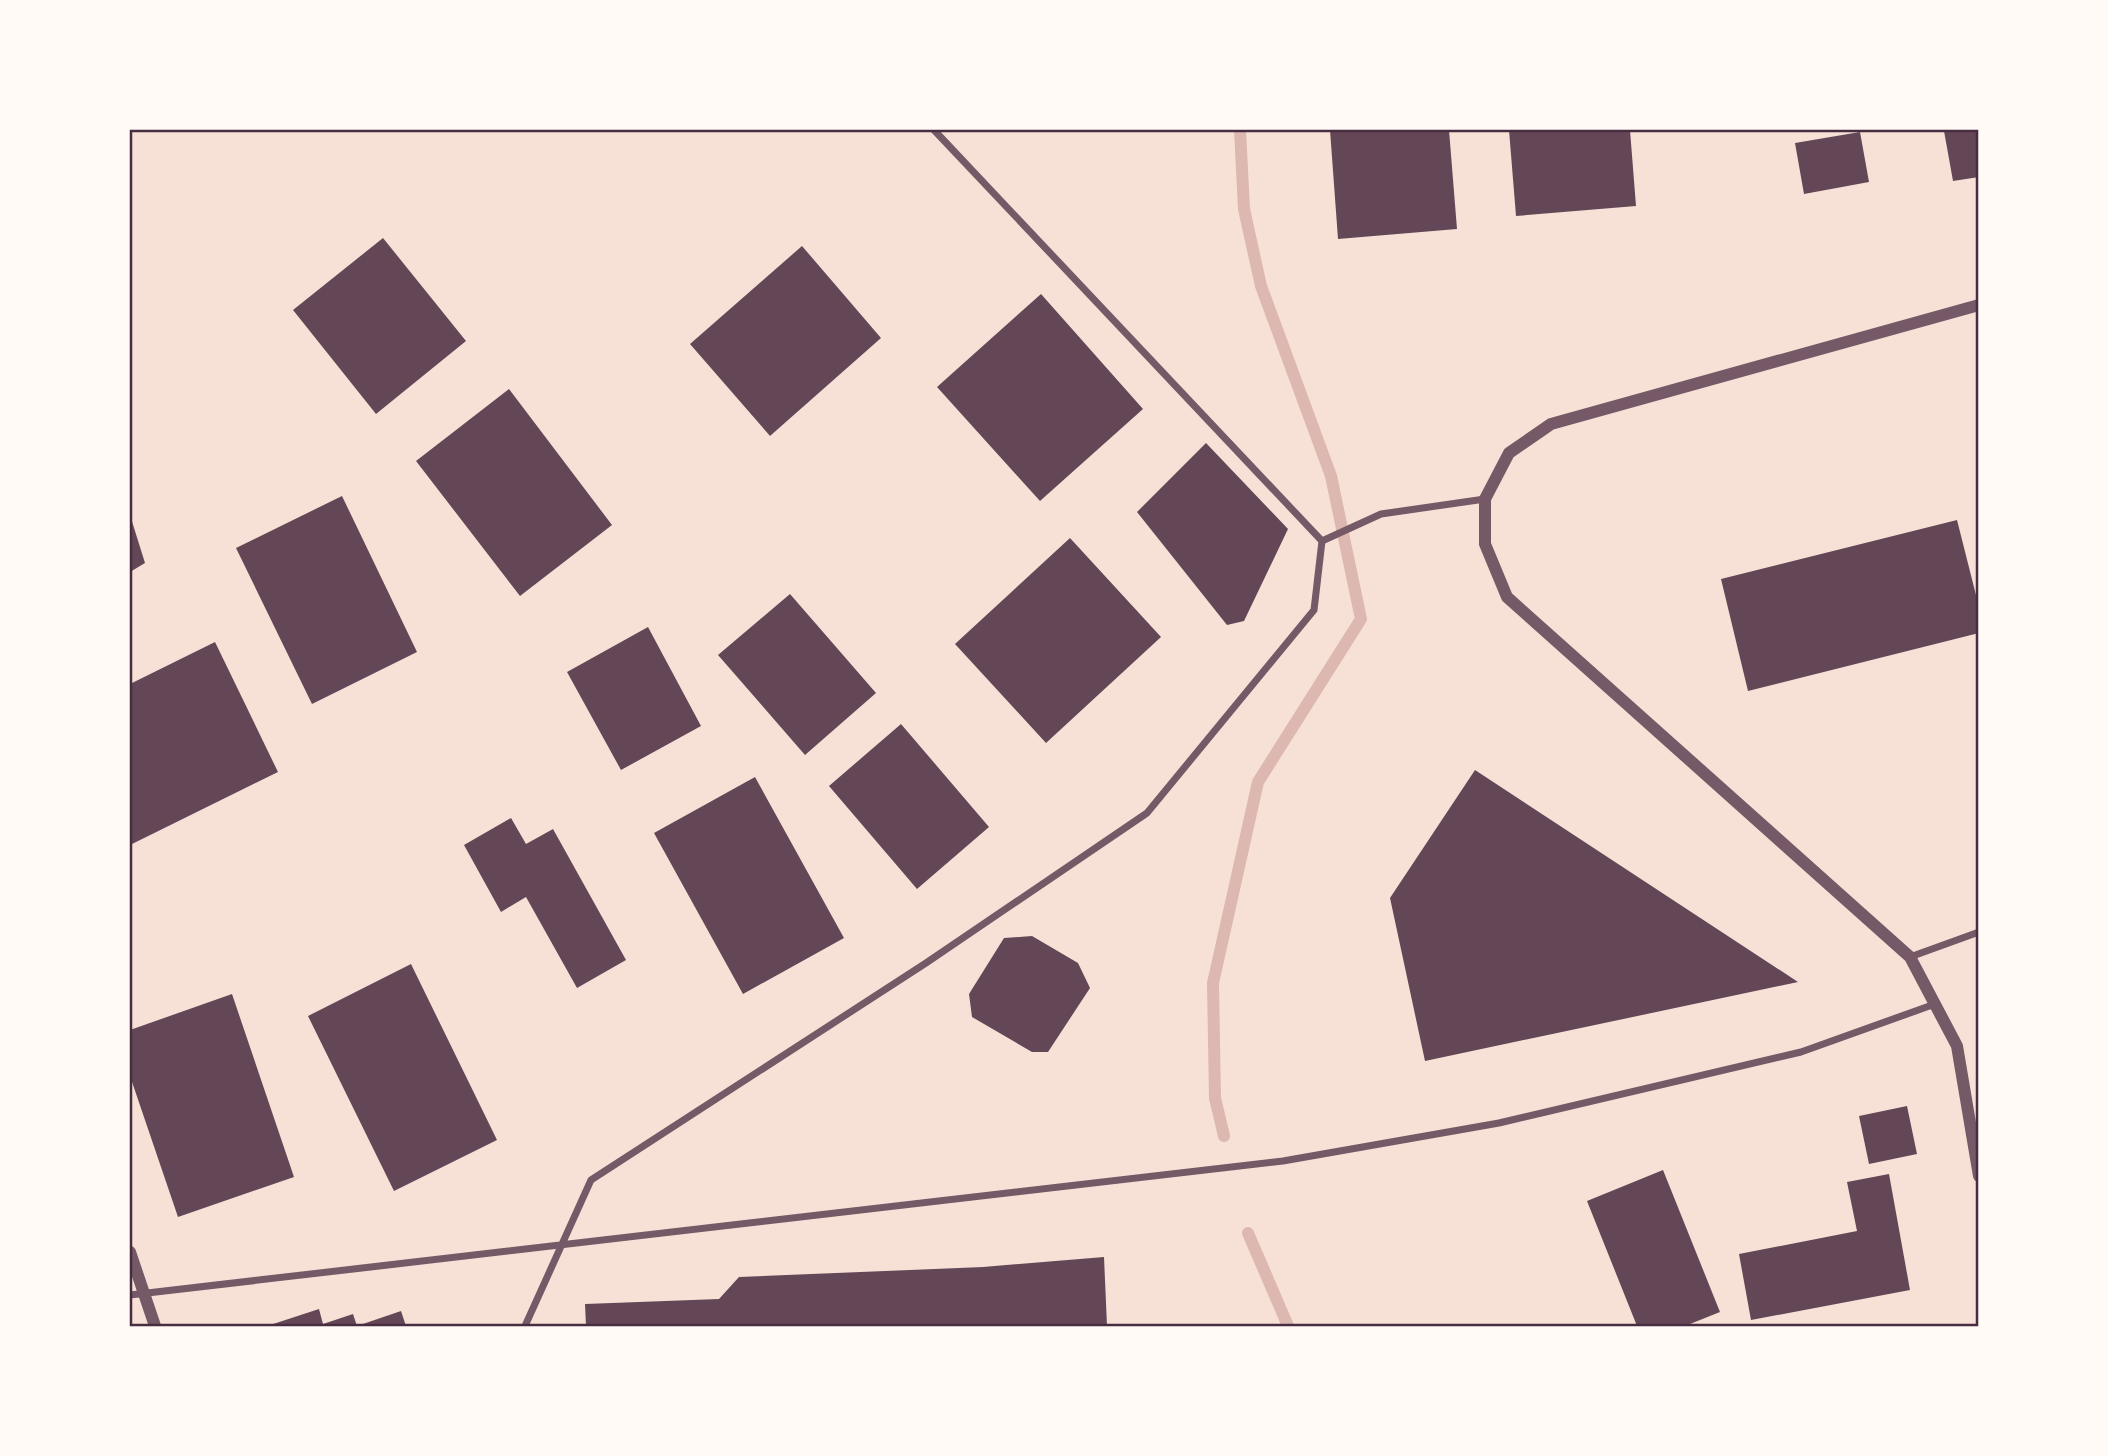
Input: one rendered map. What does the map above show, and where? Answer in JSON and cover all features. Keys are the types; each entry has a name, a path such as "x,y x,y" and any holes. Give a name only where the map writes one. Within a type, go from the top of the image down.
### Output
{"street":[{"path":"525,1326 591,1180 926,963 1147,813 1314,610 1322,541 934,130"},
{"path":"1979,305 1551,424 1509,453 1485,499 1485,544 1507,597 1910,957 1957,1046 1979,1176"},
{"path":"1322,541 1381,514 1485,499"},
{"path":"1910,957 1979,932"},
{"path":"130,1295 1310,1156 1499,1123 1801,1052 1935,1004"},
{"path":"130,1252 155,1326"}],"building":[{"path":"1330,130 1449,130 1457,229 1338,239"},
{"path":"1509,130 1630,130 1636,206 1516,216"},
{"path":"1979,130 1979,177 1953,181 1944,131"},
{"path":"1860,132 1869,182 1804,194 1795,143"},
{"path":"383,238 466,341 376,414 293,310"},
{"path":"802,246 881,338 770,436 690,344"},
{"path":"1041,294 1143,409 1040,501 937,387"},
{"path":"509,389 612,525 520,596 416,461"},
{"path":"1206,443 1288,529 1244,621 1227,625 1137,512"},
{"path":"342,496 417,652 312,704 236,548"},
{"path":"130,515 145,563 130,572"},
{"path":"1957,520 1979,607 1979,633 1748,691 1721,579"},
{"path":"1070,538 1161,637 1046,743 955,644"},
{"path":"790,594 876,693 805,755 718,655"},
{"path":"648,627 701,726 621,770 567,672"},
{"path":"215,642 278,772 130,845 130,684"},
{"path":"901,724 989,827 917,889 829,786"},
{"path":"1475,770 1798,982 1425,1061 1390,898"},
{"path":"755,777 844,938 743,994 654,833"},
{"path":"511,818 526,844 553,829 626,960 577,988 526,897 501,912 464,845"},
{"path":"1032,936 1078,963 1090,988 1048,1052 1032,1052 972,1017 969,994 1004,938"},
{"path":"411,964 497,1140 394,1191 308,1016"},
{"path":"232,994 294,1177 178,1217 130,1076 130,1030"},
{"path":"1907,1106 1917,1154 1869,1164 1859,1116"},
{"path":"1663,1170 1720,1312 1685,1326 1637,1326 1587,1201"},
{"path":"1889,1174 1910,1290 1751,1320 1739,1254 1857,1231 1847,1182"},
{"path":"1104,1257 1107,1326 586,1326 585,1304 719,1299 739,1277 983,1267"},
{"path":"319,1309 323,1324 353,1314 357,1326 267,1326"},
{"path":"401,1311 406,1326 357,1326"}],"waterway":[{"path":"1224,1136 1215,1098 1213,983 1258,782 1361,619 1331,476 1261,286 1244,209 1240,130"},
{"path":"1248,1233 1288,1326"}]}
